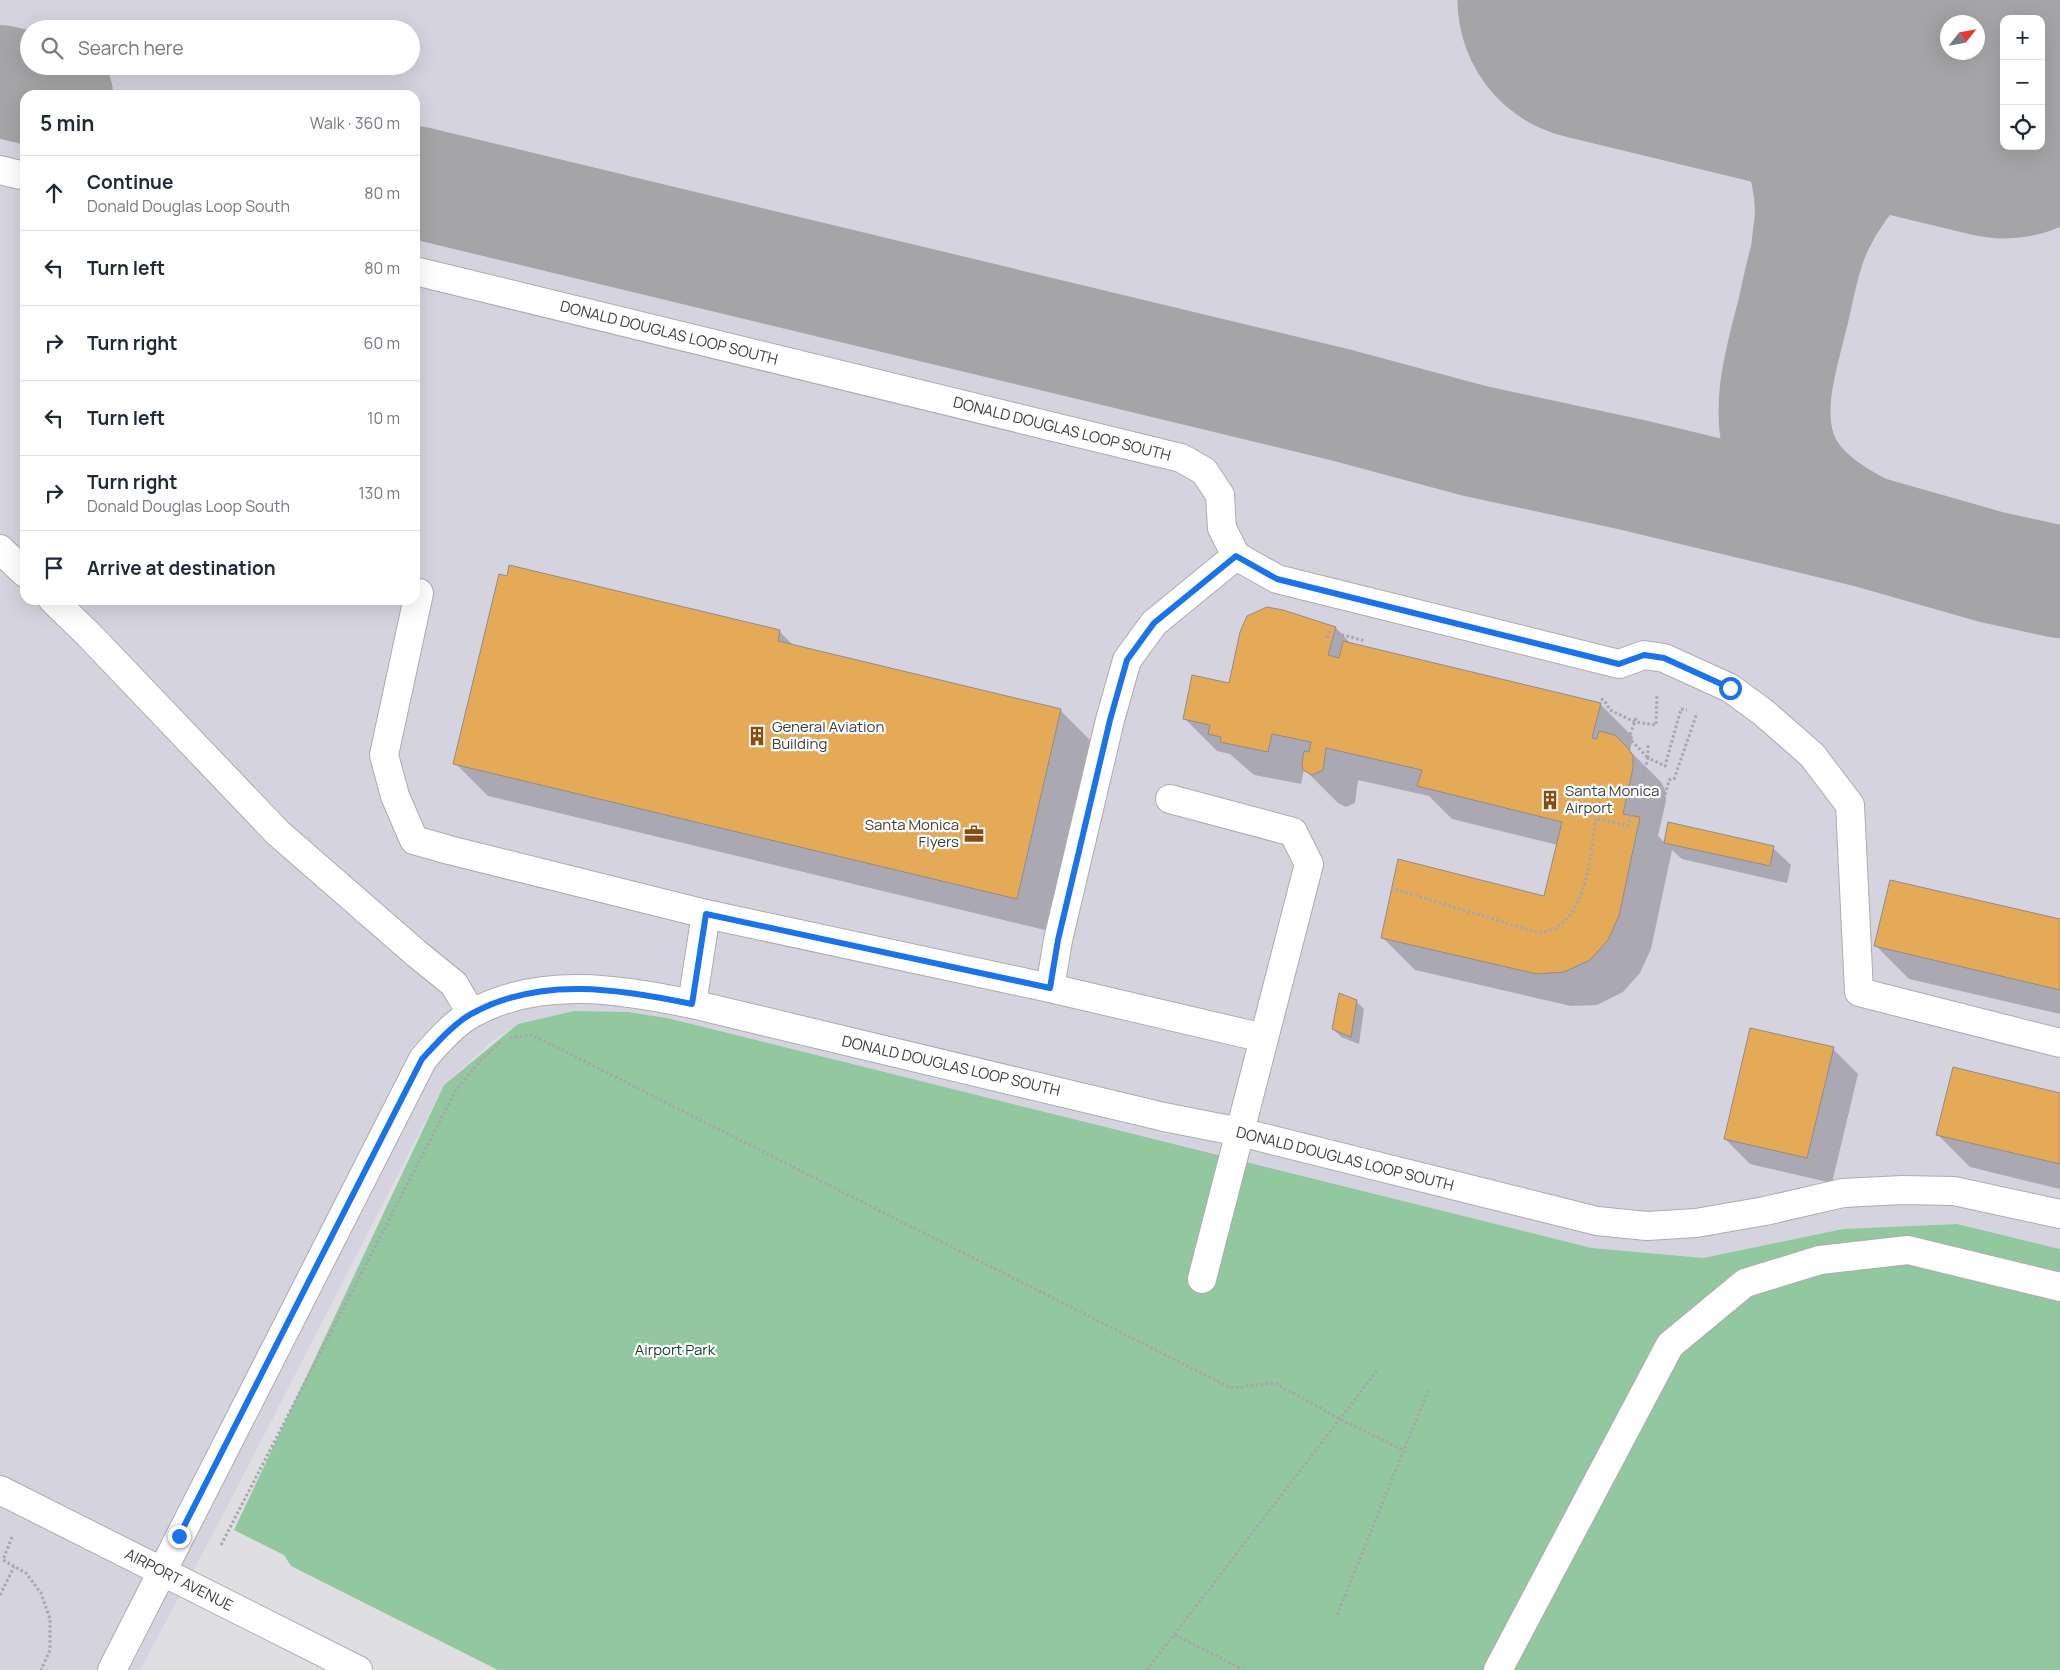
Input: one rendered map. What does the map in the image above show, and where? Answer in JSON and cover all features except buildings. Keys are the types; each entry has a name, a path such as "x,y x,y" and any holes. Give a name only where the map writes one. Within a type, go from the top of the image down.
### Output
{"street":[{"path":"0,170 20,175"},
{"name":"DONALD DOUGLAS LOOP SOUTH","path":"420,272 1181,458 1204,471 1220,495 1222,528 1236,556"},
{"path":"0,549 20,568"},
{"path":"1050,988 1058,940 1110,720 1127,660 1154,623 1236,556 1277,579 1619,664 1644,655 1664,658 1730,688 1764,713 1812,756 1850,805 1859,992 2060,1043"},
{"path":"58,605 278,833 454,984 472,1013"},
{"path":"415,605 384,755 396,796 414,840 706,914 1050,988 1264,1038"},
{"path":"1170,799 1293,832 1309,864 1202,1279"},
{"path":"692,1004 706,914"},
{"name":"DONALD DOUGLAS LOOP SOUTH","path":"112,1670 422,1059 442,1038 472,1013 505,1000 541,991 590,988 639,993 692,1004 1164,1117 1240,1132 1597,1221 1647,1226 1696,1222 1765,1211 1843,1193 1902,1190 1954,1191 2060,1214"},
{"path":"1498,1670 1670,1345 1746,1283 1820,1260 1908,1250 2060,1287"},
{"name":"AIRPORT AVENUE","path":"0,1490 358,1670"}],"path":[{"path":"1340,632 1339,634 1368,641"},
{"path":"1596,697 1604,700 1610,710 1635,720 1656,725 1657,688"},
{"path":"1635,720 1629,738 1648,758 1666,766 1681,709 1698,712 1674,779 1669,780 1653,838"},
{"path":"1391,888 1539,933 1557,928 1571,914 1584,886 1596,818 1628,826 1648,758 1648,743"},
{"path":"221,1546 456,1090 480,1061 504,1039 532,1035 1231,1388 1275,1383 1340,1419 1403,1450"},
{"path":"1147,1670 1379,1368"},
{"path":"1337,1615 1428,1391"},
{"path":"12,1536 3,1560 26,1574 40,1593 50,1619 50,1650 41,1670"},
{"path":"0,1595 14,1567"},
{"path":"1175,1635 1244,1670"}],"shaded area":[{"path":"0,0 2060,0 2060,1249 1957,1224 1843,1229 1703,1258 1592,1248 667,1018 628,1012 574,1011 518,1024 491,1042 444,1085 226,1509 140,1670 0,1670"}],"green space":[{"name":"Airport Park","path":"574,1011 628,1012 667,1018 1592,1248 1703,1258 1843,1229 1957,1224 2060,1249 2060,1670 498,1670 291,1566 284,1555 234,1530 444,1085 518,1024"}],"taxiway":[{"path":"1923,0 1934,20 1940,26"},
{"path":"1663,16 1735,59 1752,73 1780,108 1800,150 1806,172 1811,216 1807,251"},
{"path":"0,81 37,90"},
{"path":"1865,531 1827,509 1805,490 1787,466 1776,436 1775,400 1777,382 1806,256 1813,235 1834,197 1862,162 1883,145 1915,128 1951,116 2000,109"},
{"path":"420,183 1341,405 1475,441 1633,475 1865,531 1991,567 2060,582"}],"runway":[{"path":"1598,0 2000,97"}],"place":[{"name":"General Aviation Building","path":"757,736"},
{"name":"Santa Monica Airport","path":"1550,800"},
{"name":"Santa Monica Flyers","path":"974,834"}],"route":[{"path":"179,1536 422,1059 442,1038 472,1013 505,1000 541,991 590,988 639,993 692,1004 706,914 1050,988 1058,940 1110,720 1127,660 1154,623 1236,556 1277,579 1619,664 1644,655 1664,658 1730,688"}]}
